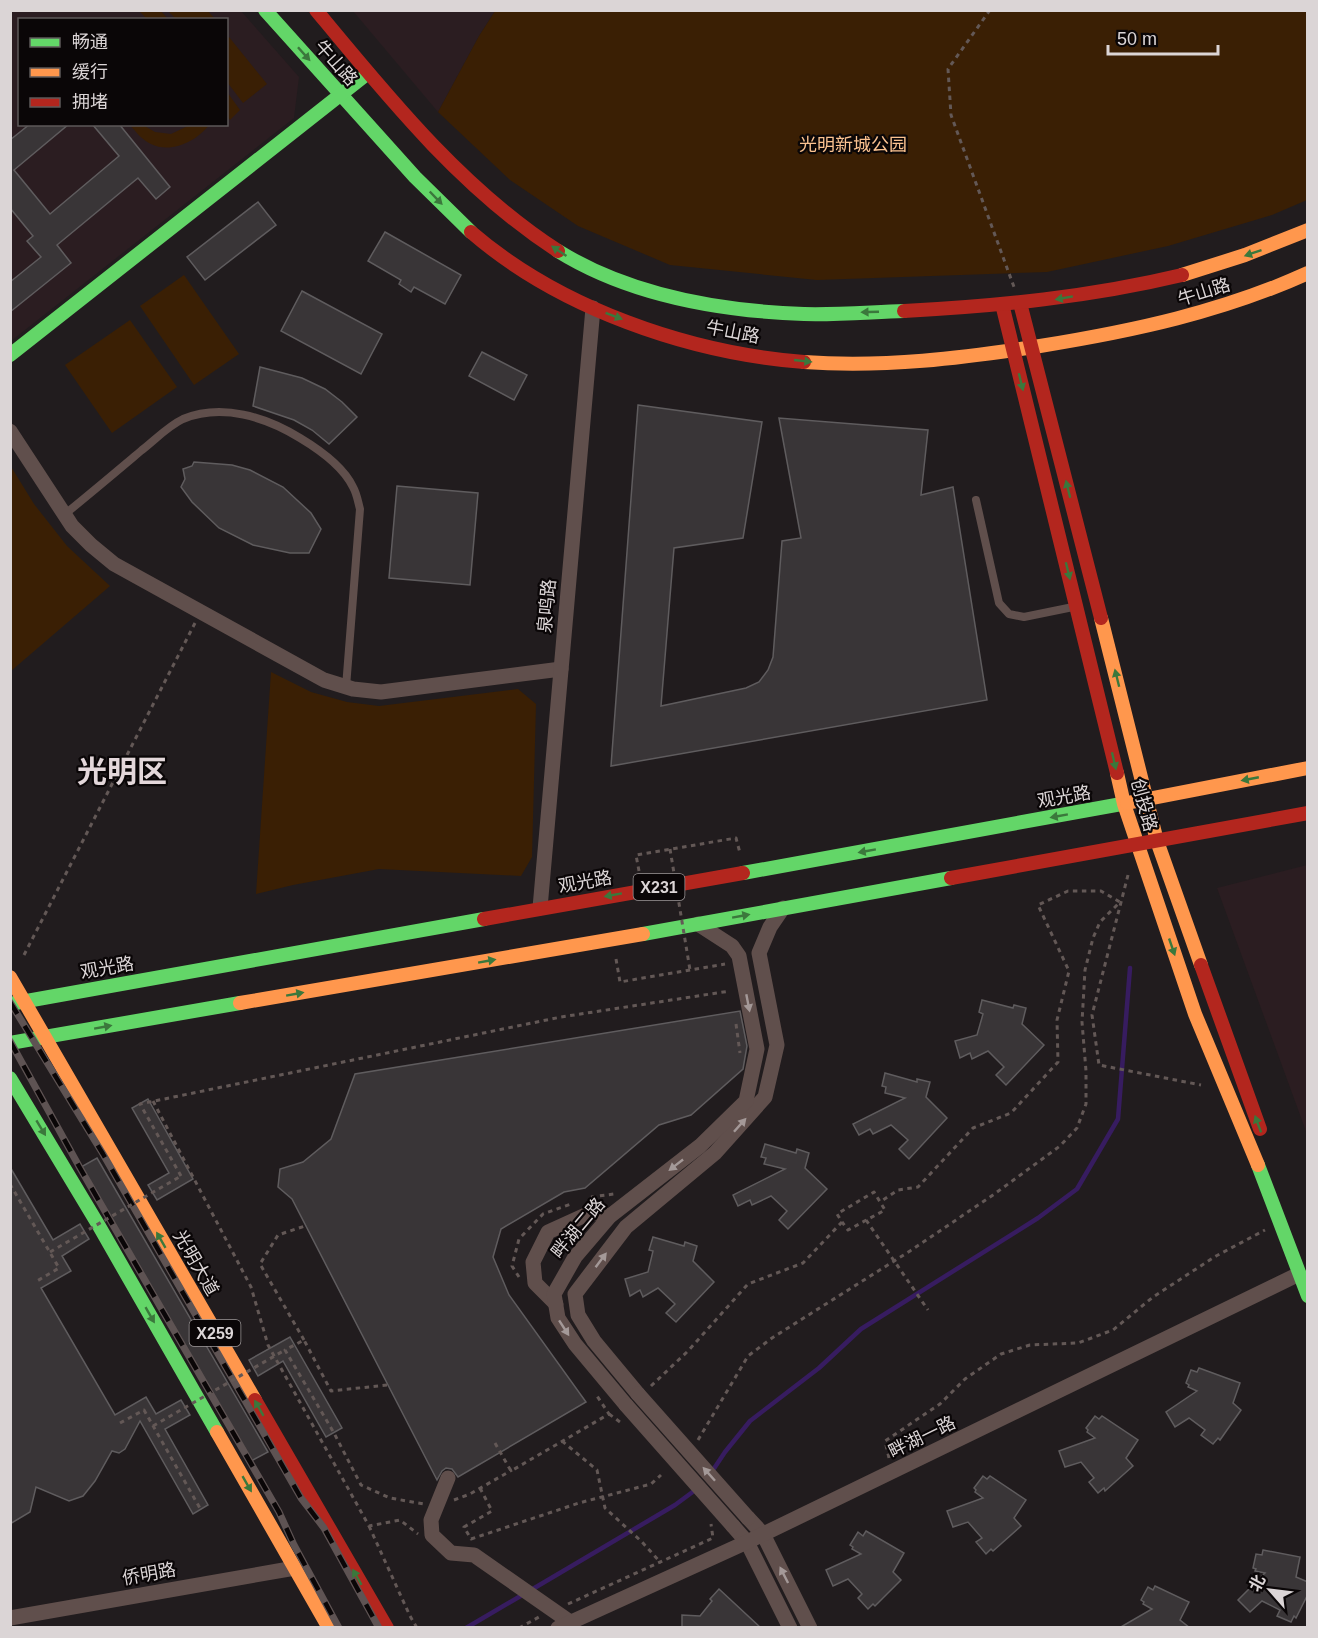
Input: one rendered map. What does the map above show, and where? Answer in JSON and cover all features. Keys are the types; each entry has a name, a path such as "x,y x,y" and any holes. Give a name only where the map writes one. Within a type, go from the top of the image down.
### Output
{"street":[{"name":"牛山路","path":"265,10 441,204 477,236 518,267 566,296 593,308 687,341 738,353 808,362 892,363 1013,350 1130,332 1211,311 1308,273"},
{"name":"牛山路","path":"316,10 368,73 445,158 495,204 532,233 571,259 622,282 667,295 800,315 1020,303 1156,282 1219,264 1277,244 1308,230"},
{"path":"10,355 368,73"},
{"name":"创投路","path":"1020,303 1157,841 1265,1143"},
{"name":"创投路","path":"1002,304 1124,804 1195,1014 1240,1119 1308,1296"},
{"name":"泉鸣路","path":"540,908 593,308"},
{"path":"10,431 72,526 114,564 324,680 346,687 381,692 561,669"},
{"name":"观光路","path":"17,1003 1146,800 1308,768"},
{"name":"X231","path":"10,1043 614,939 1308,813"},
{"name":"畔湖二路","path":"783,908 770,927 759,953 777,1045 765,1097 715,1153 626,1227 575,1294 578,1315 594,1341 642,1392 763,1534 810,1628"},
{"name":"畔湖二路","path":"556,1304 554,1294 575,1257 610,1216 700,1146 746,1101 757,1048 739,956 732,946 698,924"},
{"name":"光明大道","path":"10,977 17,1003 45,1037 387,1628"},
{"name":"X259","path":"10,1078 99,1226 329,1628"},
{"path":"1286,1198 1308,1257"},
{"path":"610,1216 592,1212 548,1232 533,1262 535,1283 556,1304 558,1318 575,1344 747,1542 790,1628"},
{"name":"畔湖一路","path":"564,1625 893,1473 1299,1274"},
{"path":"448,1478 431,1520 432,1535 451,1553 474,1556 564,1625"},
{"name":"侨明路","path":"10,1618 295,1568"}],"lane":[{"path":"65,514 182,420 212,412 238,413 265,420 310,444 333,462 346,476 354,489 360,509 346,687"},
{"path":"976,500 999,603 1009,614 1024,617 1077,607"}],"path":[{"path":"990,10 948,69 951,115 1020,303"},
{"path":"24,955 200,613"},
{"path":"636,855 736,838"},
{"path":"670,849 690,970"},
{"path":"1130,868 1092,1015 1099,1065 1201,1085"},
{"path":"880,1202 898,1190 918,1187 973,1128 1011,1113 1058,1062 1057,1020 1069,971 1038,905 1068,891 1101,891 1120,902"},
{"path":"696,1442 748,1356 772,1338 910,1251 993,1195 1060,1146 1077,1128 1086,1104 1082,1022 1085,970 1093,938 1100,922 1120,902"},
{"path":"614,939 620,982 729,964"},
{"path":"50,1252 181,1176 140,1104 561,1017 730,990 732,1001"},
{"path":"734,1013 741,1059"},
{"path":"153,1101 251,1287 268,1345 369,1526 417,1628"},
{"path":"10,1184 58,1268 37,1281"},
{"path":"874,1192 880,1202 885,1210 848,1230 837,1214 874,1192"},
{"path":"585,1199 596,1195 616,1194"},
{"path":"523,1284 512,1266 519,1239 543,1214 575,1203"},
{"path":"866,1220 928,1311"},
{"path":"642,1392 688,1351 748,1284 802,1263 842,1222"},
{"path":"893,1473 885,1440 940,1404 965,1379 1001,1354 1030,1345 1078,1343 1113,1330 1153,1297 1216,1256 1280,1222"},
{"path":"305,1226 278,1235 260,1264 331,1391 387,1385"},
{"path":"153,1426 304,1340"},
{"path":"285,1350 334,1433 361,1485 393,1498 429,1504"},
{"path":"590,1385 609,1414"},
{"path":"449,1501 480,1488 626,1405"},
{"path":"120,1423 144,1410 201,1510"},
{"path":"563,1442 597,1470 605,1508 636,1536 660,1563"},
{"path":"495,1443 511,1471"},
{"path":"480,1488 492,1511 464,1527 471,1539 651,1484 661,1476"},
{"path":"369,1526 400,1520 424,1540"},
{"path":"562,1606 713,1538 711,1522"},
{"path":"519,1628 544,1614"}],"shaded area":[{"path":"11,11 241,11 299,77 294,118 11,341"},
{"path":"353,11 495,11 438,112"},
{"path":"1308,865 1307,1134 1217,888"}],"green space":[{"path":"139,11 161,11 167,18 146,18"},
{"path":"168,11 208,11 214,18 175,18"},
{"name":"光明新城公园","path":"495,11 1307,11 1307,200 1272,215 1168,246 1047,272 817,280 670,265 578,226 510,180 438,112"},
{"path":"228,38 267,84 243,103 228,83"},
{"path":"228,93 240,110 230,120 228,117"},
{"path":"131,126 145,126 155,132 171,134 188,126 208,126 191,141 175,147 159,147 139,136"},
{"path":"184,275 239,354 194,385 140,306"},
{"path":"130,320 177,387 112,433 65,365"},
{"path":"10,465 34,504 67,546 110,586 11,671"},
{"path":"271,672 311,692 347,702 379,706 518,689 536,704 532,857 521,876 379,869 256,894"}],"building":[{"path":"28,126 67,126 14,170 50,214 119,156 94,126 121,126 170,187 156,199 138,178 57,245 71,263 10,312 10,282 41,257 27,241 33,236 10,208 10,140"},
{"path":"258,202 276,225 205,280 187,257"},
{"path":"385,232 461,275 445,304 414,287 411,292 399,284 401,280 368,261"},
{"path":"302,291 382,334 361,374 281,331"},
{"path":"482,352 527,375 514,400 469,376"},
{"path":"260,367 302,378 325,389 357,417 329,444 312,430 294,420 253,406"},
{"path":"638,405 762,422 743,538 674,548 661,706 746,688 759,682 768,670 773,657 782,541 801,538 779,418 928,430 921,495 953,487 987,700 611,766"},
{"path":"194,462 232,465 250,470 283,487 311,513 321,529 309,553 290,553 253,545 219,528 192,502 181,487 185,479 183,469 192,466"},
{"path":"397,486 478,493 470,585 389,578"},
{"path":"982,1000 1013,1008 1014,1005 1026,1008 1022,1024 1044,1045 1006,1085 996,1075 1004,1067 988,1051 972,1059 970,1053 960,1058 955,1041 977,1035 983,1014 979,1012"},
{"path":"740,1011 747,1046 743,1069 691,1115 659,1125 585,1188 564,1192 501,1229 493,1257 509,1295 586,1402 458,1477 452,1469 446,1468 437,1480 292,1199 278,1187 280,1169 303,1162 331,1139 355,1074"},
{"path":"885,1073 917,1082 917,1079 930,1082 926,1097 947,1118 909,1159 899,1149 908,1140 891,1125 873,1134 870,1129 859,1135 853,1124 905,1098 885,1093 886,1087 882,1086"},
{"path":"148,1099 193,1179 157,1200 148,1185 169,1173 132,1108"},
{"path":"765,1144 796,1153 797,1149 809,1153 805,1168 827,1189 788,1229 779,1220 787,1211 771,1196 752,1205 750,1200 738,1206 733,1195 785,1169 764,1164 766,1158 761,1157"},
{"path":"97,1158 268,1452 251,1461 81,1167"},
{"path":"10,1167 53,1240 80,1224 89,1239 62,1256 71,1271 41,1288 115,1415 146,1397 156,1414 181,1400 190,1415 165,1429 208,1505 193,1514 140,1421 125,1449 119,1453 112,1451 95,1481 83,1496 69,1501 36,1487 30,1512 10,1524"},
{"path":"653,1237 684,1246 685,1242 697,1246 693,1261 714,1282 676,1322 666,1313 675,1304 658,1288 643,1297 640,1290 630,1296 625,1279 648,1272 653,1251 649,1250"},
{"path":"290,1337 342,1428 326,1437 283,1361 258,1376 249,1360"},
{"path":"1199,1368 1240,1383 1233,1403 1241,1410 1220,1440 1218,1438 1213,1444 1201,1435 1205,1430 1189,1418 1175,1427 1166,1412 1197,1391 1188,1387 1186,1383 1191,1370 1197,1372"},
{"path":"1095,1416 1099,1419 1102,1416 1138,1440 1126,1458 1133,1466 1105,1491 1104,1488 1098,1493 1089,1482 1094,1478 1081,1462 1065,1467 1059,1451 1095,1438 1087,1432 1086,1428"},
{"path":"983,1476 987,1479 990,1476 1026,1500 1014,1518 1021,1526 993,1551 991,1549 986,1554 976,1542 982,1538 968,1522 953,1527 947,1511 983,1498 975,1492 974,1488"},
{"path":"866,1531 904,1553 893,1572 901,1580 875,1606 873,1604 868,1609 858,1598 862,1594 848,1579 833,1586 826,1570 861,1554 852,1549 850,1545 858,1532 863,1536"},
{"path":"1263,1550 1300,1557 1296,1577 1308,1582 1308,1594 1296,1618 1294,1616 1291,1622 1277,1616 1280,1610 1262,1601 1250,1612 1238,1600 1265,1573 1255,1571 1256,1569 1253,1568 1256,1554 1262,1555"},
{"path":"1155,1586 1189,1602 1180,1620 1190,1628 1119,1628 1152,1609 1143,1604 1141,1600 1148,1587 1153,1590"},
{"path":"719,1589 761,1628 682,1628 682,1615 700,1616"}],"waterway":[{"path":"711,1473 750,1421 819,1368 861,1329 1038,1218 1077,1189 1118,1119 1130,968"},
{"path":"531,1590 675,1505 698,1488"},
{"path":"466,1628 524,1594"}],"railway":[{"path":"10,1002 103,1154 301,1498 324,1528 379,1628"},
{"path":"10,1041 80,1168 279,1512 294,1545 339,1628"}],"traffic: fast":[{"path":"265,10 415,177 471,232"},
{"path":"10,355 368,73"},
{"path":"558,251 615,279 676,298 708,304 804,314 904,311"},
{"path":"743,873 1127,803"},
{"path":"643,934 951,878"},
{"path":"10,1004 484,919"},
{"path":"10,1043 240,1003"},
{"path":"10,1078 99,1226 217,1432"},
{"path":"1258,1165 1308,1296"}],"traffic: slow":[{"path":"1182,275 1245,255 1308,230"},
{"path":"804,362 863,364 923,361 1075,340 1143,327 1210,309 1276,287 1308,273"},
{"path":"1101,618 1157,841 1201,965"},
{"path":"1127,803 1308,768"},
{"path":"1117,773 1124,804 1195,1014 1258,1165"},
{"path":"240,1003 643,934"},
{"path":"10,977 255,1400"},
{"path":"217,1432 329,1628"}],"traffic: jam":[{"path":"316,10 399,108 458,170 523,226 558,251"},
{"path":"471,232 506,259 544,283 584,304 627,322 715,349 804,362"},
{"path":"904,311 1078,295 1182,275"},
{"path":"1020,303 1101,618"},
{"path":"1002,304 1117,773"},
{"path":"951,878 1308,813"},
{"path":"484,919 743,873"},
{"path":"1201,965 1260,1129"},
{"path":"255,1400 387,1628"}],"district":[{"name":"光明区","path":"122,772"}]}
